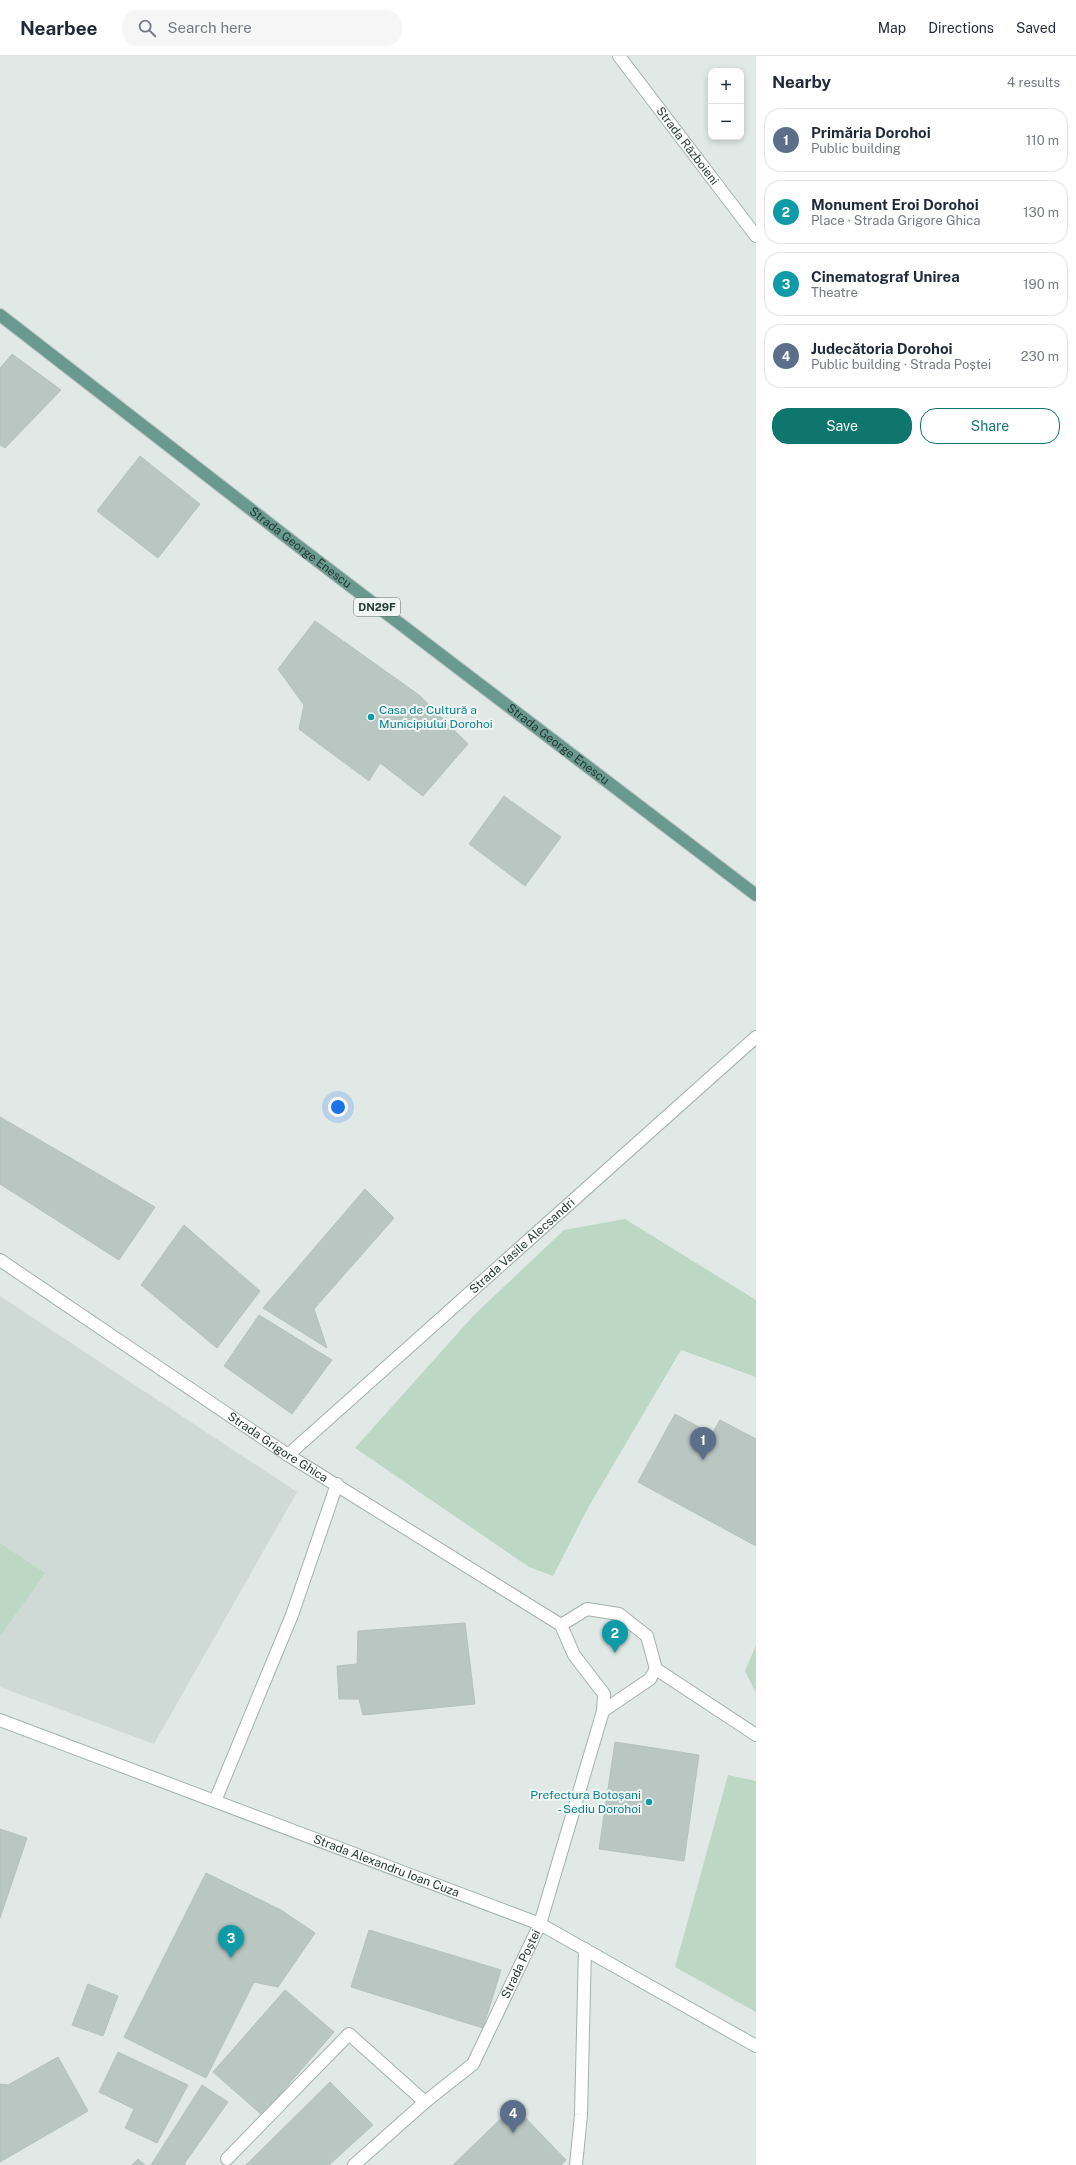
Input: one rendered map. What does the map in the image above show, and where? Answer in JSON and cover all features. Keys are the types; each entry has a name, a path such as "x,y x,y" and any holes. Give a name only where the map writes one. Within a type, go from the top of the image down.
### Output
{"main road":[{"name":"Strada George Enescu","path":"0,314 298,546 756,895"}],"street":[{"name":"Strada Războieni","path":"619,56 756,236"},
{"name":"Strada Vasile Alecsandri","path":"288,1455 756,1037"},
{"name":"Strada Grigore Ghica","path":"0,1260 288,1455 337,1484 561,1625"},
{"path":"215,1800 292,1615 337,1484"},
{"path":"603,1711 604,1694 574,1655 561,1625 587,1609 619,1614 647,1636 656,1669 756,1735"},
{"path":"603,1711 650,1680 656,1669"},
{"name":"Strada Poștei","path":"354,2165 424,2102 472,2064 540,1924 603,1711"},
{"name":"Strada Alexandru Ioan Cuza","path":"0,1720 540,1924 756,2046"},
{"path":"576,2165 581,2115 585,1949"},
{"path":"227,2159 349,2034 424,2102"}],"shaded area":[{"path":"0,1296 297,1492 154,1744 0,1687"}],"green space":[{"path":"625,1219 756,1300 756,1377 681,1350 589,1506 553,1576 529,1567 355,1448 474,1315 564,1230"},
{"path":"0,1543 45,1573 0,1636"},
{"path":"756,1645 756,1693 745,1671"},
{"path":"728,1775 756,1781 756,2012 675,1967"}],"building":[{"path":"12,354 61,390 5,448 0,445 0,368"},
{"path":"140,456 200,504 158,558 97,511"},
{"name":"Casa de Cultură a Municipiului Dorohoi","path":"315,621 419,695 468,744 423,796 380,763 369,781 299,729 304,705 278,669"},
{"path":"504,796 561,837 525,886 469,844"},
{"path":"0,1117 155,1207 119,1260 0,1184"},
{"path":"365,1189 394,1218 314,1309 327,1348 263,1308"},
{"path":"184,1225 260,1291 217,1348 141,1285"},
{"path":"259,1315 332,1360 292,1414 224,1366"},
{"path":"675,1414 712,1434 720,1420 756,1439 756,1546 638,1482"},
{"path":"465,1623 475,1704 363,1715 359,1699 339,1699 337,1666 357,1664 358,1631"},
{"name":"Prefectura Botoșani - Sediu Dorohoi","path":"615,1742 699,1755 684,1861 599,1849"},
{"path":"0,1829 27,1838 0,1918"},
{"path":"206,1873 281,1910 315,1933 278,1987 254,1982 206,2078 124,2037"},
{"path":"369,1930 501,1970 483,2028 351,1987"},
{"path":"88,1984 118,1996 103,2036 72,2025"},
{"path":"285,1990 334,2032 262,2115 213,2072"},
{"path":"118,2052 188,2085 157,2143 125,2128 134,2109 99,2092"},
{"path":"58,2057 88,2111 0,2162 0,2084 8,2085"},
{"path":"330,2082 373,2125 329,2165 246,2165"},
{"path":"202,2085 228,2102 184,2164 186,2165 151,2165"},
{"path":"514,2106 566,2160 561,2165 453,2165"},
{"path":"138,2159 145,2165 132,2165"}],"place":[{"name":"Casa de Cultură a Municipiului Dorohoi","path":"371,717"},
{"name":"Primăria Dorohoi","path":"703,1460"},
{"name":"Monument Eroi Dorohoi","path":"615,1653"},
{"name":"Prefectura Botoșani - Sediu Dorohoi","path":"649,1802"},
{"name":"Cinematograf Unirea","path":"231,1958"},
{"name":"Judecătoria Dorohoi","path":"513,2133"}]}
